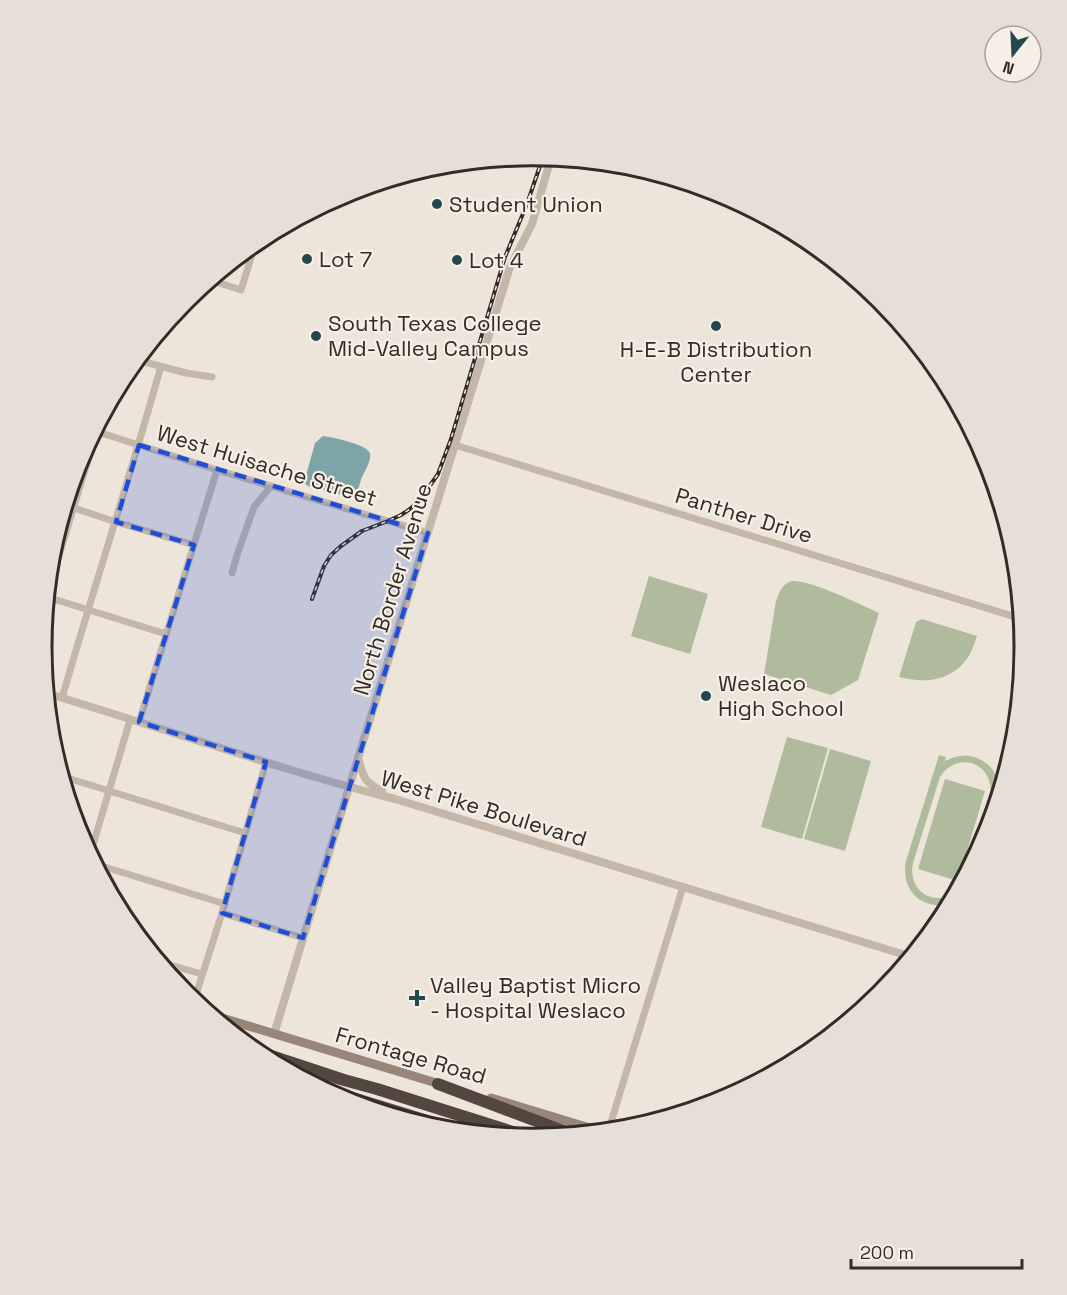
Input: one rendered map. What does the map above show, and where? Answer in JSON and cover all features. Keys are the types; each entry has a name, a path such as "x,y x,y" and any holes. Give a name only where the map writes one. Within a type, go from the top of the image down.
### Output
{"highway":[{"path":"290,1062 495,1126"},
{"path":"438,1084 554,1127"}],"main road":[{"name":"Frontage Road","path":"231,1021 581,1125"}],"street":[{"name":"North Border Avenue","path":"274,1034 510,267 532,224 548,167"},
{"path":"220,283 241,290 251,259"},
{"path":"147,362 212,377"},
{"path":"62,698 161,366"},
{"name":"West Huisache Street","path":"103,433 428,533"},
{"name":"Panther Drive","path":"455,445 1013,616"},
{"path":"94,842 109,791 166,634 217,470"},
{"path":"232,573 254,507 271,486"},
{"path":"74,508 194,544"},
{"path":"56,600 166,634"},
{"name":"West Pike Boulevard","path":"56,696 350,788 395,799 903,954"},
{"path":"358,758 366,781 395,799"},
{"path":"197,991 266,762"},
{"path":"71,779 245,833"},
{"path":"106,867 225,904"},
{"path":"611,1122 683,887"},
{"path":"222,913 303,938"},
{"path":"173,966 202,974"}],"highlighted area":[{"path":"139,445 428,533 303,938 222,913 266,762 139,722 194,545 116,522"}],"green space":[{"path":"649,576 708,594 690,654 631,636"},
{"path":"792,581 823,588 879,613 858,680 831,695 764,674 776,601 783,586"},
{"path":"922,619 977,636 973,647 964,663 948,675 930,680 899,677 916,622"},
{"path":"787,737 828,748 802,839 761,827"},
{"path":"830,749 871,761 845,851 804,839"},
{"path":"939,755 946,757 945,761 954,757 972,756 989,765 997,777 985,812 990,797 990,786 982,769 965,762 948,768 940,777 913,863 912,873 914,882 925,894 933,897 944,897 939,905 923,901 910,889 905,872 906,861"},
{"path":"945,779 985,791 963,863 954,880 918,869"}],"water":[{"path":"323,436 357,445 370,454 370,460 352,498 304,483 315,443"}],"railway":[{"path":"312,599 324,566 331,555 362,531 410,509 420,500 438,474 451,439 505,257 540,166"}],"place":[{"name":"Student Union","path":"437,204"},
{"name":"Lot 7","path":"307,259"},
{"name":"Lot 4","path":"457,260"},
{"name":"H-E-B Distribution Center","path":"716,326"},
{"name":"South Texas College Mid-Valley Campus","path":"316,336"},
{"name":"Weslaco High School","path":"706,696"},
{"name":"Valley Baptist Micro - Hospital Weslaco","path":"417,998"}]}
